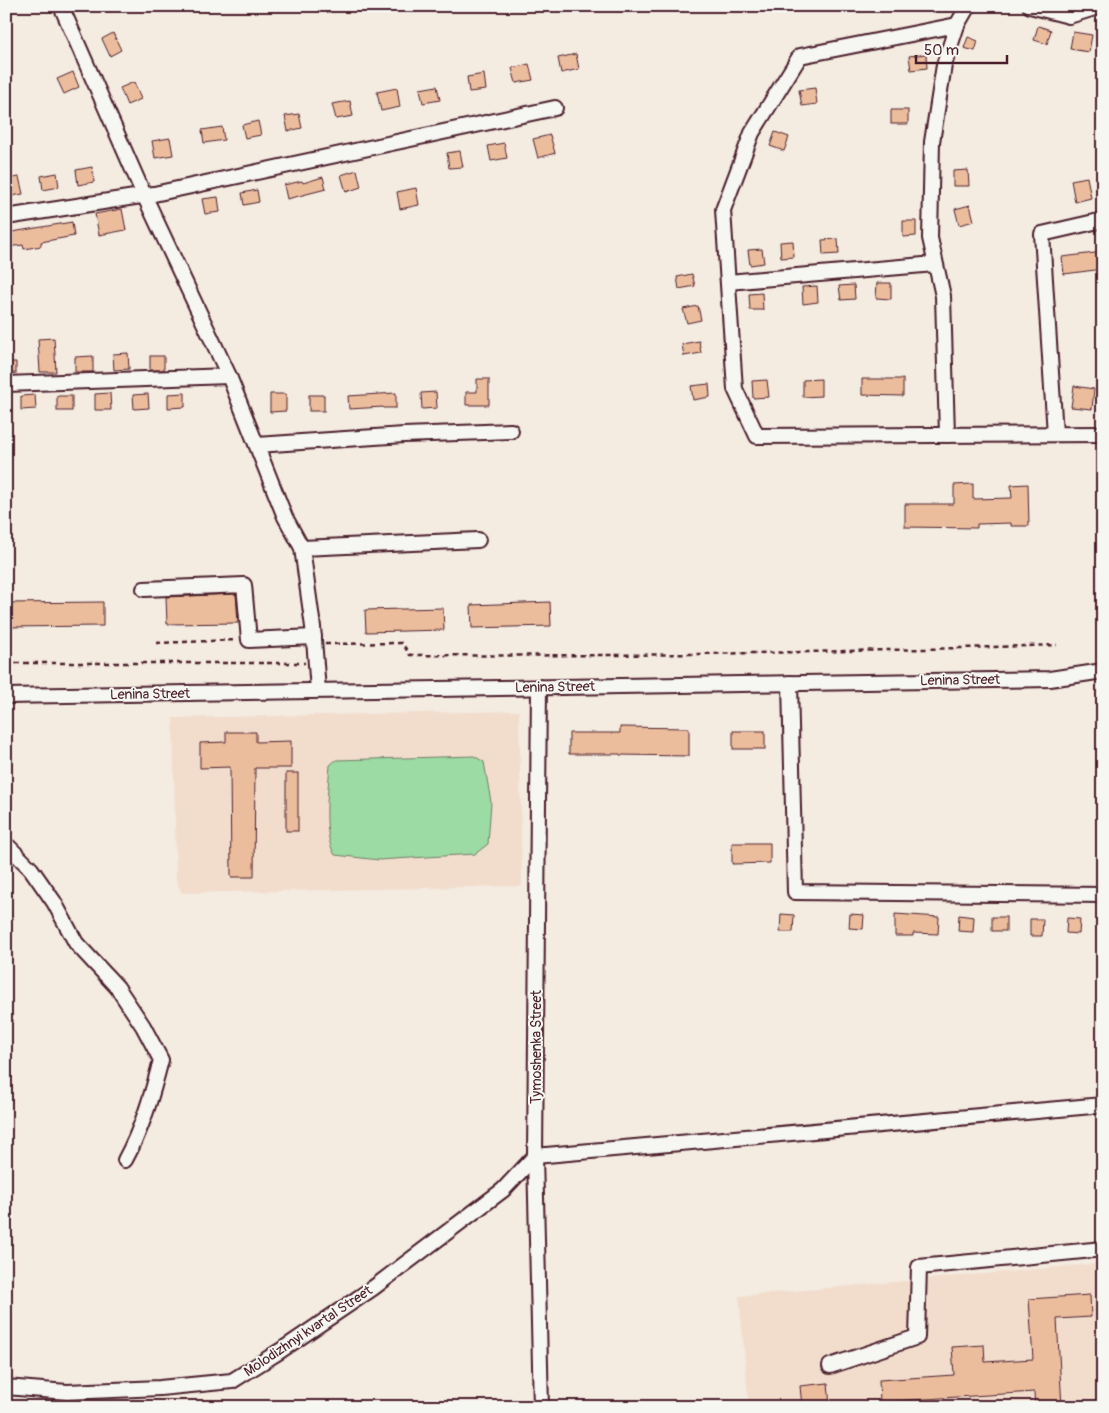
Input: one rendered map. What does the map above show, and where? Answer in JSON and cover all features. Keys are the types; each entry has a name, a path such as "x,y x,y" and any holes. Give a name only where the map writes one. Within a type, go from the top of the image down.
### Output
{"street":[{"path":"60,6 144,195 229,376 285,517 302,548 314,640 318,690"},
{"path":"947,435 944,296 930,238 932,142 944,65 957,25 968,6"},
{"path":"1030,6 1069,16 1101,6"},
{"path":"957,25 800,56 752,133 723,210 735,389 757,436 1103,434"},
{"path":"6,217 154,194 554,108"},
{"path":"1055,434 1042,234 1103,220"},
{"path":"728,282 935,264"},
{"path":"6,384 229,376"},
{"path":"257,445 404,435 511,431"},
{"path":"302,548 478,540"},
{"path":"144,590 244,585 249,640 314,640"},
{"name":"Lenina Street","path":"6,696 1050,679 1103,671"},
{"path":"790,683 795,892 1103,895"},
{"name":"Tymoshenka Street","path":"539,687 535,1156 541,1407"},
{"path":"6,846 31,869 54,902 76,943 116,987 143,1026 161,1060 136,1138 125,1160"},
{"path":"535,1156 1103,1105"},
{"name":"Molodizhnyi kvartal Street","path":"6,1387 67,1392 160,1388 232,1381 373,1288 502,1190 535,1156"},
{"path":"830,1366 917,1337 919,1267 1103,1249"}],"path":[{"path":"156,643 249,640"},
{"path":"314,640 402,643 410,655 470,656 882,650 1057,645"},
{"path":"6,663 316,662"}],"shaded area":[{"path":"519,711 522,886 182,893 176,880 173,718"},
{"path":"1103,1263 1103,1407 749,1407 739,1296"}],"green space":[{"path":"474,756 484,762 491,802 488,844 475,854 379,860 335,855 328,836 327,799 330,765 336,760"}],"building":[{"path":"1038,26 1051,30 1047,44 1034,40"},
{"path":"1073,32 1092,35 1089,52 1070,49"},
{"path":"113,33 121,50 110,56 102,39"},
{"path":"968,37 978,41 975,51 964,48"},
{"path":"576,54 579,69 561,73 558,58"},
{"path":"926,54 927,68 911,70 909,56"},
{"path":"529,64 533,80 516,83 512,68"},
{"path":"73,72 79,87 64,94 57,79"},
{"path":"484,74 486,90 469,92 467,77"},
{"path":"134,82 141,99 127,105 120,88"},
{"path":"437,86 440,100 423,103 420,89"},
{"path":"397,88 400,107 381,111 377,92"},
{"path":"815,88 817,104 802,106 799,90"},
{"path":"350,101 353,116 336,119 332,104"},
{"path":"891,110 908,110 908,124 891,124"},
{"path":"299,114 302,128 288,131 285,116"},
{"path":"258,121 261,135 245,138 242,125"},
{"path":"222,127 224,140 204,143 202,130"},
{"path":"775,132 789,137 784,151 770,146"},
{"path":"550,135 555,153 538,158 533,139"},
{"path":"170,138 173,155 155,158 152,141"},
{"path":"504,143 507,158 491,161 488,146"},
{"path":"460,151 463,167 449,168 447,153"},
{"path":"92,167 94,182 78,185 76,170"},
{"path":"357,170 361,187 346,192 341,175"},
{"path":"968,170 969,186 953,186 953,171"},
{"path":"57,173 59,187 43,190 41,176"},
{"path":"19,177 23,194 6,197 6,179"},
{"path":"323,177 326,189 287,199 284,185 302,181 303,183"},
{"path":"1087,177 1091,198 1075,202 1071,180"},
{"path":"416,188 419,205 400,209 397,192"},
{"path":"257,190 259,202 244,205 242,193"},
{"path":"218,197 220,212 205,214 202,199"},
{"path":"970,205 974,221 959,225 955,209"},
{"path":"122,209 126,230 99,235 95,214"},
{"path":"903,221 916,221 916,236 903,237"},
{"path":"72,222 74,236 41,242 41,246 24,249 23,245 6,247 6,233"},
{"path":"838,239 839,254 823,255 822,240"},
{"path":"793,241 794,257 781,258 780,242"},
{"path":"762,249 764,263 750,265 748,250"},
{"path":"1103,252 1103,269 1064,274 1062,257"},
{"path":"692,274 695,286 679,289 677,277"},
{"path":"877,283 891,283 891,299 876,298"},
{"path":"854,285 855,299 841,300 839,286"},
{"path":"817,286 818,302 803,304 802,287"},
{"path":"762,293 763,310 750,310 749,294"},
{"path":"698,306 701,320 687,323 683,309"},
{"path":"54,338 56,372 40,372 38,339"},
{"path":"699,341 701,353 684,356 682,344"},
{"path":"128,353 129,369 114,370 113,354"},
{"path":"93,356 93,372 75,372 75,357"},
{"path":"150,356 164,356 164,370 150,370"},
{"path":"6,362 16,362 16,373 6,374"},
{"path":"477,379 489,379 489,405 466,405 466,392 477,392"},
{"path":"821,379 821,396 803,397 803,380"},
{"path":"862,379 903,379 903,396 862,395"},
{"path":"767,380 769,397 753,398 752,381"},
{"path":"709,384 710,397 693,400 691,386"},
{"path":"1074,386 1094,389 1092,409 1071,407"},
{"path":"436,392 437,408 422,409 421,393"},
{"path":"110,393 111,410 95,410 95,394"},
{"path":"185,393 185,407 168,408 168,394"},
{"path":"396,393 396,408 349,409 348,396"},
{"path":"148,394 149,408 134,409 133,395"},
{"path":"270,394 286,394 286,411 270,412"},
{"path":"35,395 36,409 21,410 21,396"},
{"path":"309,395 324,395 324,411 309,411"},
{"path":"57,396 72,396 72,411 57,411"},
{"path":"973,484 973,499 1012,498 1011,485 1028,484 1029,526 1011,526 1011,523 977,524 977,528 905,527 905,504 954,504 954,485"},
{"path":"236,594 238,623 167,624 166,597"},
{"path":"103,602 103,626 6,627 6,603"},
{"path":"550,602 551,626 472,628 471,605"},
{"path":"443,608 444,630 366,632 365,610"},
{"path":"620,727 689,728 689,756 569,754 569,733 620,733"},
{"path":"733,731 765,731 765,749 733,749"},
{"path":"226,732 256,732 256,742 291,741 291,768 255,768 254,877 231,877 230,767 200,768 200,743 226,742"},
{"path":"286,773 298,773 298,831 286,831"},
{"path":"732,843 770,843 770,863 732,864"},
{"path":"781,914 794,915 793,932 780,932"},
{"path":"850,914 864,915 863,929 849,928"},
{"path":"895,914 939,917 938,934 913,933 913,936 895,936"},
{"path":"959,915 974,917 973,932 958,931"},
{"path":"992,917 1006,917 1006,931 992,931"},
{"path":"1067,918 1080,919 1079,934 1066,933"},
{"path":"1030,919 1043,919 1042,936 1030,936"},
{"path":"1090,1295 1091,1317 1057,1319 1062,1407 1035,1407 1034,1392 880,1402 879,1380 954,1375 952,1347 984,1345 985,1362 1033,1359 1029,1299"},
{"path":"828,1383 830,1407 802,1407 800,1386"}]}
